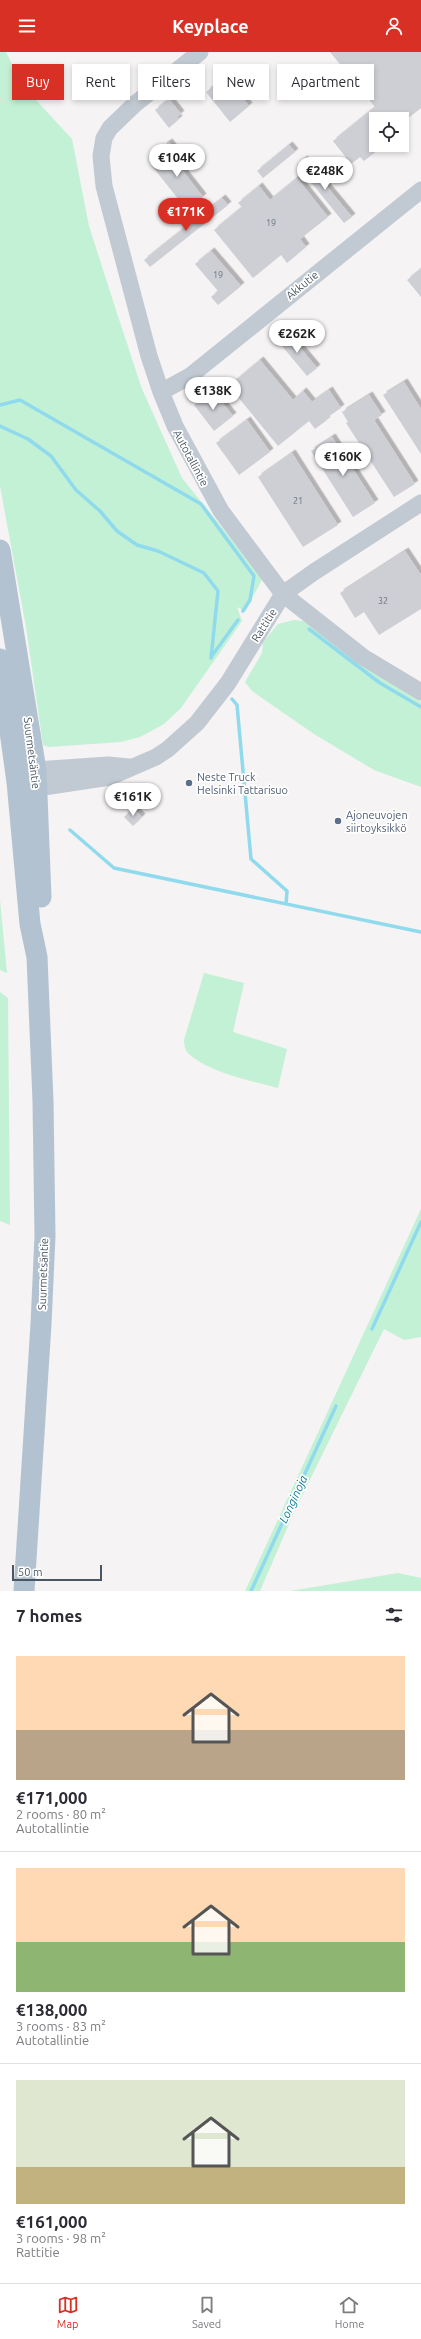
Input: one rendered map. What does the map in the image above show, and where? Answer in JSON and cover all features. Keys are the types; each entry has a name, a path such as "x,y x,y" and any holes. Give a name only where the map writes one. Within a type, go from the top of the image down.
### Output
{"main road":[{"name":"Suurmetsäntie","path":"0,550 36,779 42,924 37,957"},
{"name":"Suurmetsäntie","path":"0,659 17,782 30,924 37,957 43,1101 45,1236 32,1487 24,1591"}],"street":[{"name":"Autotallintie","path":"200,52 135,104 110,128 104,138 101,170 104,186 149,356 175,426 221,511 283,594 364,658 421,692"},
{"name":"Akkutie","path":"162,392 190,376 421,190"},
{"name":"Rattitie","path":"17,782 36,779 110,777 129,767 147,761 168,749 197,723 228,682 283,594 314,572 421,503"}],"green space":[{"path":"0,52 6,52 12,64 12,100 36,100 72,139 89,226 114,304 142,389 182,478 263,578 245,611 237,607 242,621 181,708 164,724 140,737 121,742 49,747 43,745 26,627 0,486"},
{"path":"294,620 303,621 421,702 421,787 374,770 314,734 252,691 245,682 262,653 263,642 278,624"},
{"path":"0,900 7,973 0,970"},
{"path":"204,973 244,983 233,1032 287,1049 278,1088 243,1079 217,1070 195,1059 187,1052 184,1040"},
{"path":"0,992 8,998 10,1225 0,1221"},
{"path":"421,1209 421,1337 404,1340 384,1329 295,1510 260,1591 245,1591"},
{"path":"398,1573 421,1578 421,1591 290,1591"}],"building":[{"path":"330,52 421,52 421,108 409,117 409,112 369,112 369,152 375,152 364,161 360,157 351,164 333,141 375,107 369,100 374,100 374,64 340,64"},
{"path":"213,86 213,100 244,100 249,106 230,122 206,92"},
{"path":"170,100 181,114 177,117 179,119 169,128 155,110"},
{"path":"169,142 180,157 175,161 203,197 187,210 152,166 169,153 163,146"},
{"path":"289,145 295,152 263,178 257,171"},
{"path":"304,159 352,217 344,223 297,165"},
{"path":"297,178 328,217 300,239 306,247 287,263 281,255 253,278 214,230 242,207 238,203 259,186 270,200"},
{"path":"222,198 228,205 150,267 144,260"},
{"path":"211,251 241,286 218,305 211,297 218,291 195,264"},
{"path":"421,269 421,297 407,280"},
{"path":"287,332 317,368 307,376 277,340"},
{"path":"260,360 293,400 303,391 312,402 329,390 341,408 325,419 327,420 315,429 309,421 278,446 229,386"},
{"path":"404,382 421,409 421,454 383,395"},
{"path":"212,390 233,416 214,431 194,405"},
{"path":"369,395 382,415 374,420 415,484 394,497 346,423 348,422 342,412"},
{"path":"247,420 270,452 239,475 216,443"},
{"path":"332,437 375,503 353,517 311,451"},
{"path":"292,453 338,525 303,547 258,477"},
{"path":"405,551 421,575 421,609 379,635 364,612 355,618 340,593"},
{"path":"133,808 142,817 133,826 124,817"}],"waterway":[{"path":"0,405 20,400 201,504 254,576 250,600 243,611"},
{"path":"0,426 28,439 51,456 76,490 100,511 117,531 137,545 158,551 204,573 218,591 211,658"},
{"path":"211,657 238,620"},
{"path":"309,629 380,683 421,707"},
{"path":"232,699 237,705 251,859 287,891 286,904"},
{"path":"70,830 114,868 421,932"},
{"name":"Longinoja","path":"372,1329 421,1222"},
{"name":"Longinoja","path":"251,1591 336,1406"}],"place":[{"name":"Neste Truck Helsinki Tattarisuo","path":"189,783"},
{"name":"Ajoneuvojen siirtoyksikkö","path":"338,821"}]}
